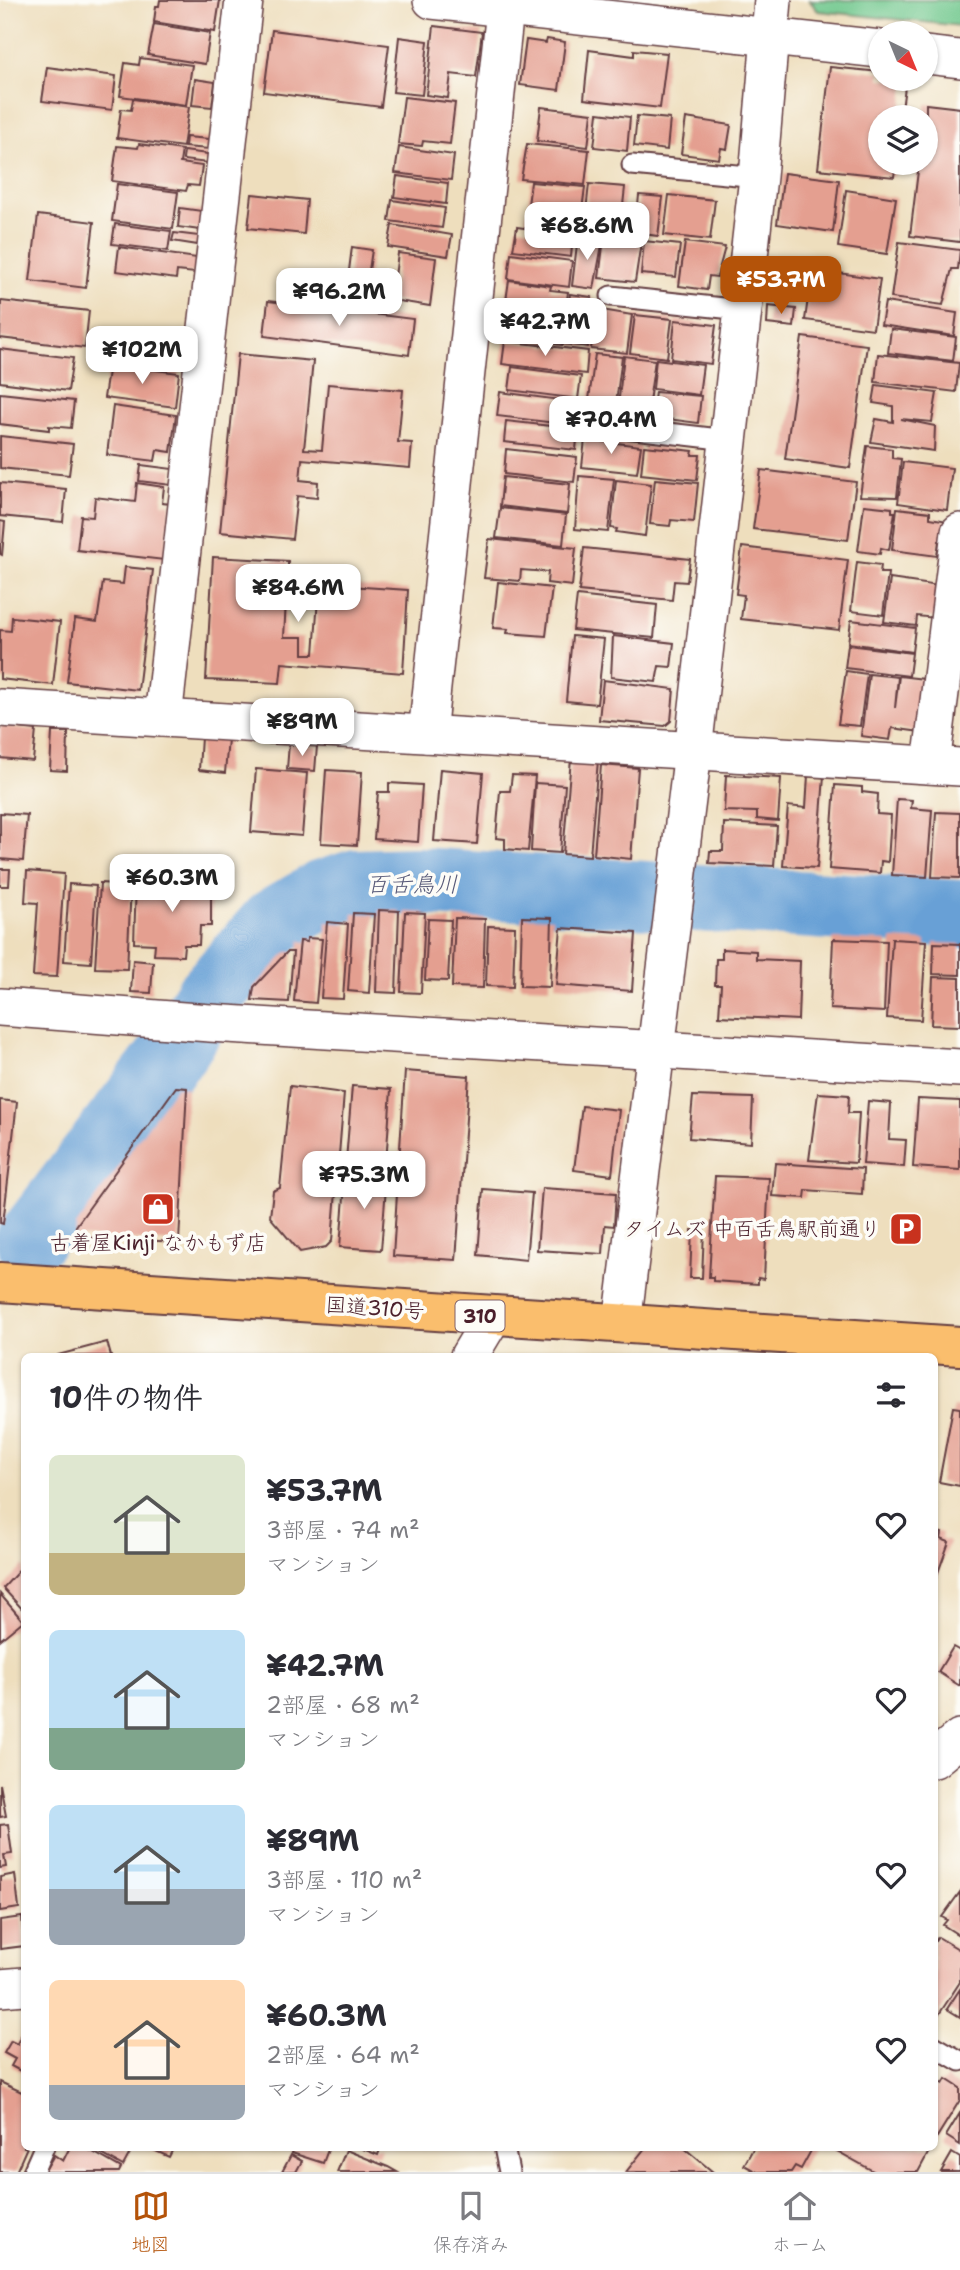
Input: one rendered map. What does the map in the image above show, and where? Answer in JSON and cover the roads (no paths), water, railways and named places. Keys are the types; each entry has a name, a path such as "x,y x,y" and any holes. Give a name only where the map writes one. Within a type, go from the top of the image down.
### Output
{"highway":[{"name":"国道310号","path":"0,1282 493,1317 960,1346"}],"street":[{"path":"163,718 244,0"},
{"path":"432,0 771,18 868,46"},
{"path":"427,734 506,4"},
{"path":"622,1324 693,751 758,177 771,18"},
{"path":"938,56 960,59"},
{"path":"0,708 946,766 960,532"},
{"path":"0,1007 209,1023 960,1068"},
{"path":"471,1353 493,1317"},
{"path":"938,1756 960,1738"},
{"path":"0,1988 21,1986"}],"lane":[{"path":"632,165 758,177"},
{"path":"611,296 743,310"},
{"path":"608,426 728,440"},
{"path":"938,2048 960,2061"},
{"path":"33,2172 42,2151"},
{"path":"505,2151 509,2172"}],"waterway":[{"name":"百舌鳥川","path":"30,1240 178,1046 207,998 274,922 322,894 357,883 417,881 960,914"}],"place":[{"name":"古着屋Kinji なかもず店","path":"158,1209"},
{"name":"タイムズ 中百舌鳥駅前通り","path":"906,1229"}]}
